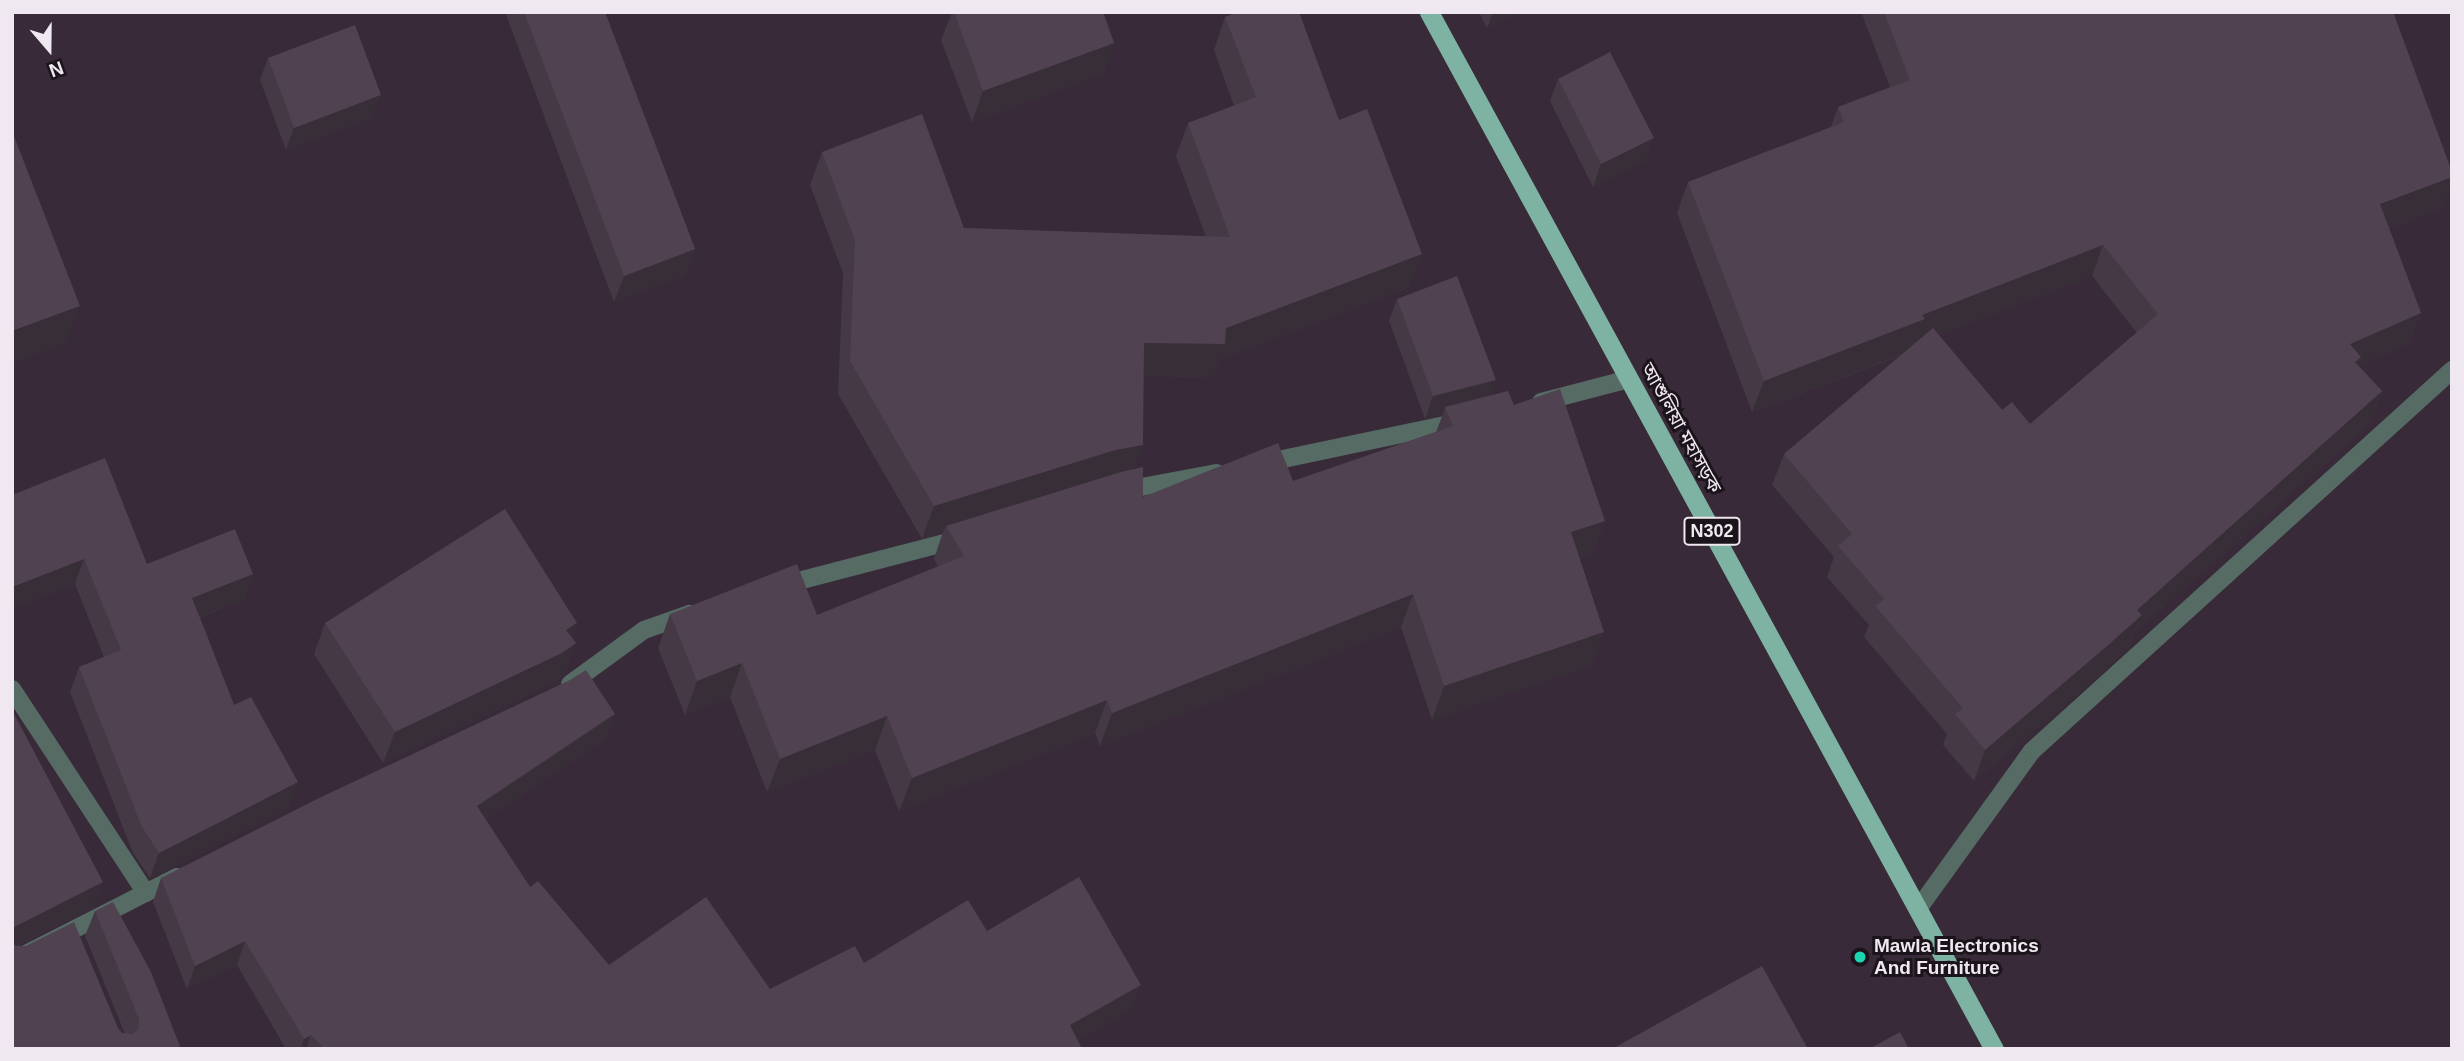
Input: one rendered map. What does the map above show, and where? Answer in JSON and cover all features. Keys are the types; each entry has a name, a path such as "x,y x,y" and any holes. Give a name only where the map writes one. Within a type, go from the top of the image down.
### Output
{"highway":[{"name":"আশুলিয়া মহাসড়ক","path":"1429,12 1994,1049"}],"street":[{"path":"1918,909 2032,751 2452,370"},
{"path":"1523,406 1629,379"},
{"path":"1106,494 1405,436 1471,419"},
{"path":"763,590 908,555 974,535"},
{"path":"557,694 644,630 703,610"},
{"path":"12,689 146,893"},
{"path":"12,961 73,937 194,868"}],"building":[{"path":"524,12 605,12 695,249 624,276"},
{"path":"954,12 1103,12 1114,43 983,91"},
{"path":"1238,12 1299,12 1339,120 1367,109 1422,254 1226,328 1225,344 1144,343 1143,445 1115,450 934,506 850,361 855,240 822,152 922,114 964,228 1230,237 1188,123 1256,97 1225,17"},
{"path":"1884,12 2393,12 2452,172 2452,177 2380,204 2421,313 2350,344 2361,357 2355,362 2382,391 2137,610 2142,615 1985,750 1955,714 1963,708 1875,606 1884,599 1838,546 1852,534 1784,454 1933,328 2002,410 2012,402 2030,424 2158,314 2103,245 1922,315 1925,319 1764,381 1688,182 1844,122 1838,107 1910,80"},
{"path":"355,25 381,95 294,128 268,58"},
{"path":"1610,52 1654,138 1601,164 1558,79"},
{"path":"12,131 80,306 12,331"},
{"path":"1457,276 1496,380 1433,396 1397,299"},
{"path":"1560,389 1605,521 1571,532 1604,632 1444,686 1413,594 1112,713 1107,700 912,778 887,716 780,759 742,663 697,681 670,614 797,564 817,615 964,556 946,526 1121,472 1143,467 1143,497 1278,443 1293,481 1453,426 1445,407 1508,391 1514,405"},
{"path":"105,458 147,564 235,529 253,574 192,598 234,705 251,697 298,782 159,853 142,827 79,667 121,650 84,559 12,587 12,495"},
{"path":"505,509 577,623 566,630 576,643 562,653 395,732 325,623"},
{"path":"586,670 615,714 477,806 530,887 538,881 609,965 706,897 770,989 855,946 864,963 968,900 987,931 1079,877 1141,985 1070,1025 1082,1049 325,1049 311,1035 304,1039 245,941 195,966 161,878 317,799"},
{"path":"12,710 103,882 12,929"},
{"path":"113,902 151,972 181,1049 12,1049 12,942 16,946 26,946 74,922 118,1028 122,1033 132,1034 138,1030 139,1019 95,911"},
{"path":"1762,966 1808,1049 1612,1049"},
{"path":"1900,1032 1909,1049 1869,1049"}],"place":[{"name":"Mawla Electronics And Furniture","path":"1860,957"}]}
